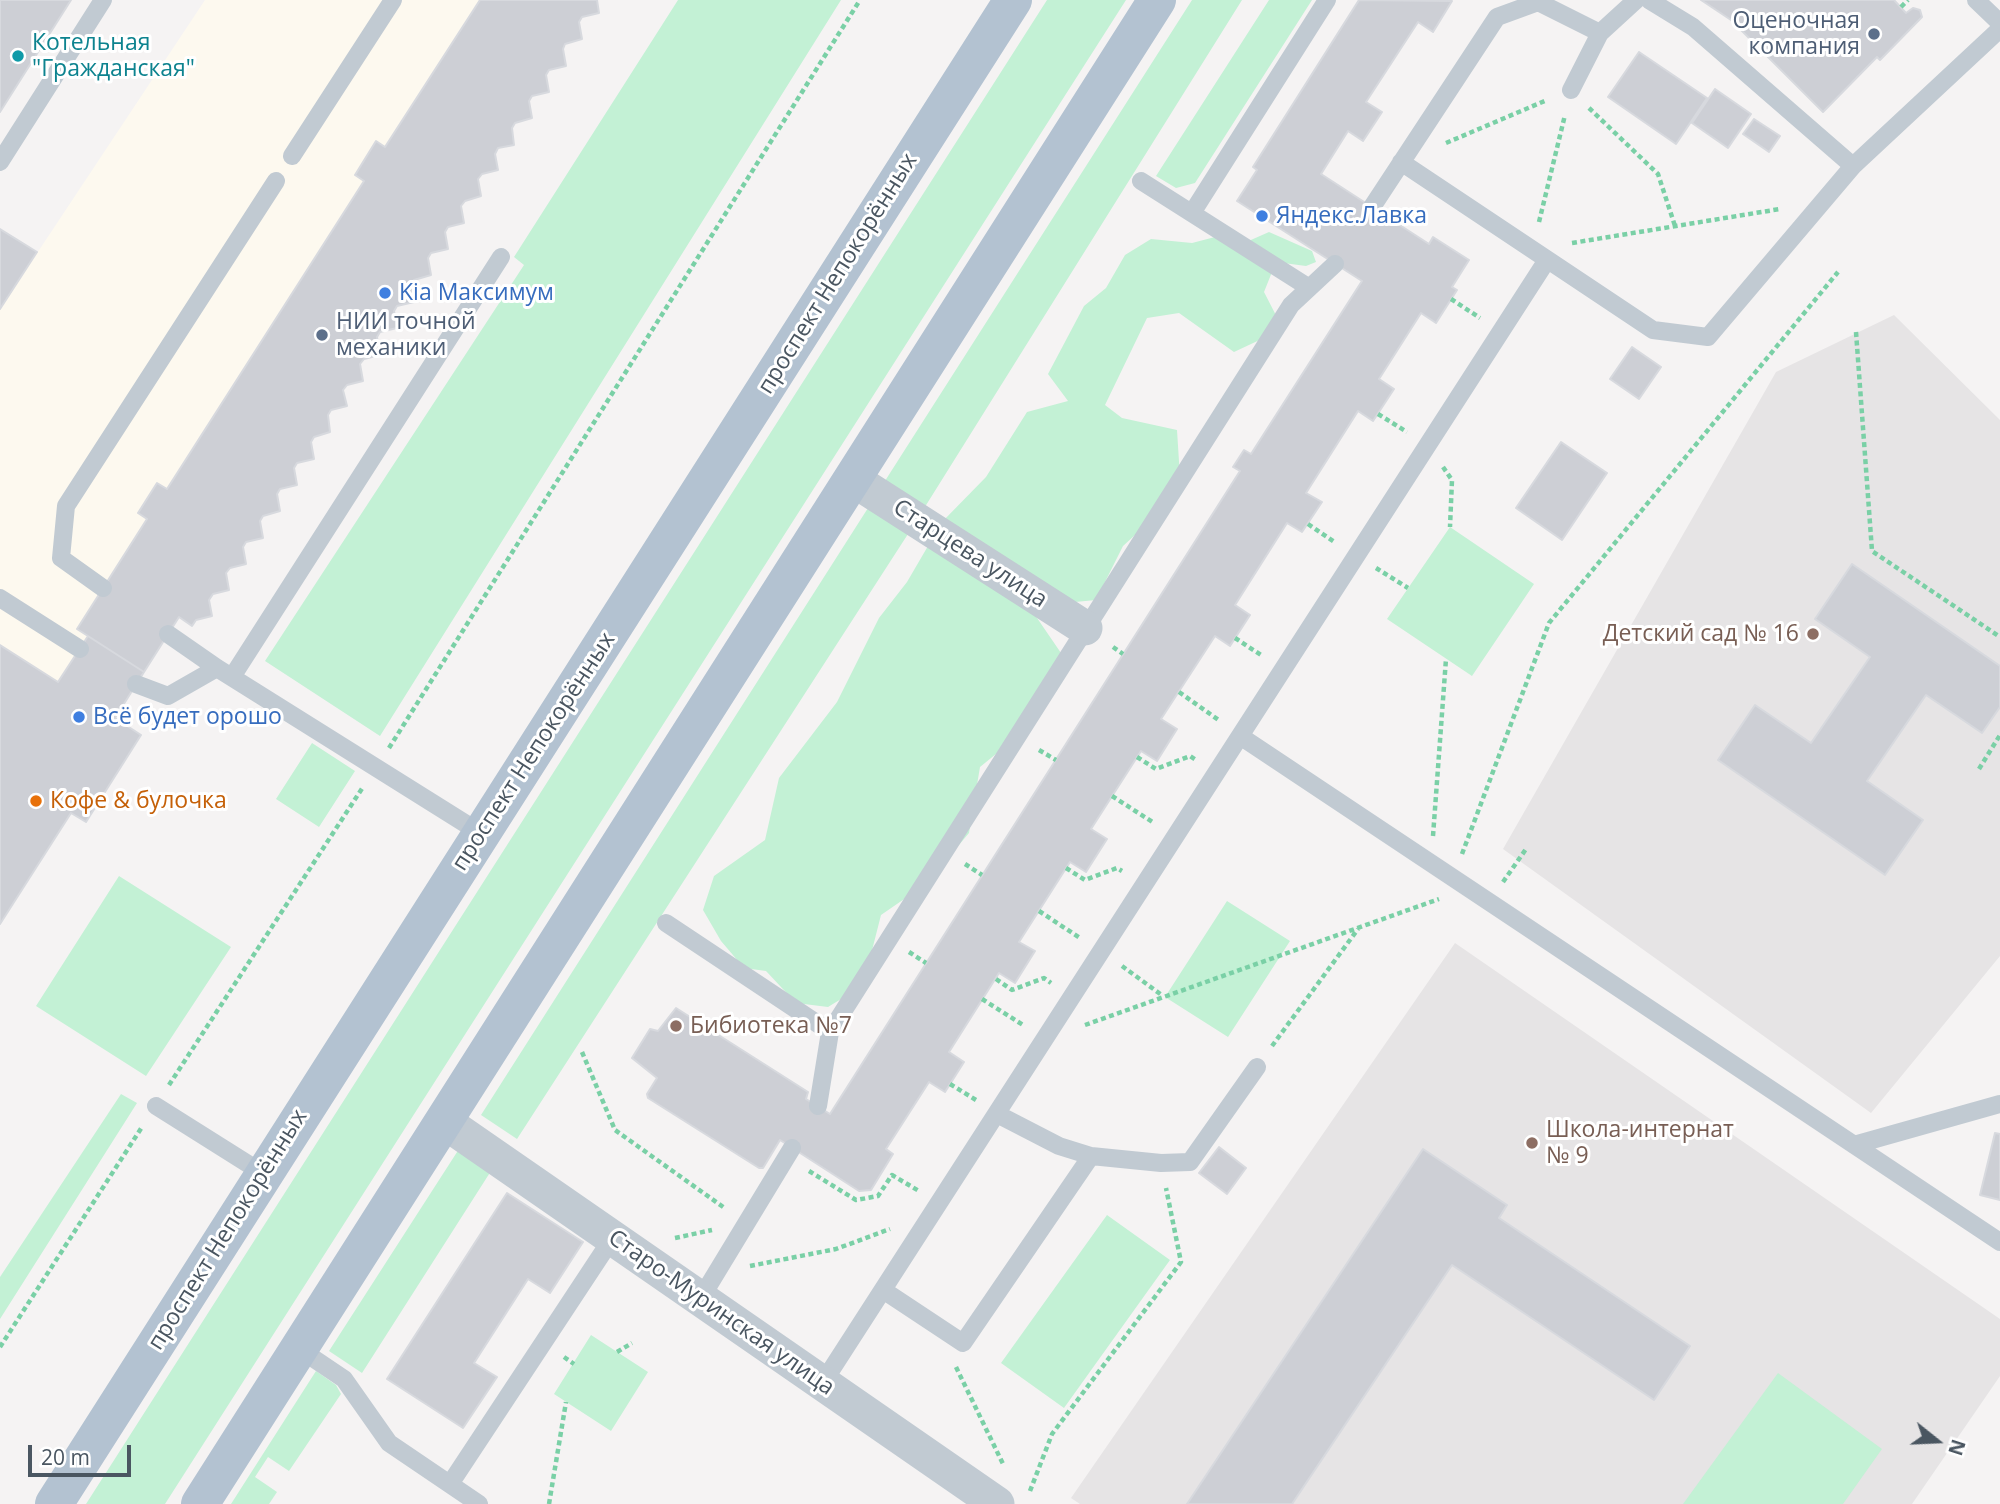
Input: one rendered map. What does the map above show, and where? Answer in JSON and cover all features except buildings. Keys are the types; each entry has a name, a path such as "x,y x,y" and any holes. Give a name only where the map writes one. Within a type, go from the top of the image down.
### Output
{"main road":[{"name":"проспект Непокорённых","path":"54,1504 1013,0"},
{"path":"200,1504 1157,0"}],"street":[{"name":"Старцева улица","path":"854,480 1085,628"},
{"name":"Старо-Муринская улица","path":"445,1122 647,1260 709,1285 822,1384 997,1504"}],"lane":[{"path":"0,162 103,0"},
{"path":"292,156 393,0"},
{"path":"1192,213 1327,0"},
{"path":"1571,90 1600,33 1636,0"},
{"path":"1649,0 1693,27 1853,166"},
{"path":"1976,0 2000,23"},
{"path":"1372,207 1497,17 1538,2 1600,33"},
{"path":"1401,162 1653,330 1708,337 1853,166 2000,29"},
{"path":"103,587 61,558 66,506 276,181"},
{"path":"1141,181 1308,287"},
{"path":"822,1384 1500,332 1540,255"},
{"path":"136,684 168,696 224,672 501,257"},
{"path":"818,1106 830,1031 1085,628 1220,401 1291,304 1335,264"},
{"path":"0,598 80,649"},
{"path":"168,634 482,834"},
{"path":"1240,736 2000,1242"},
{"path":"666,923 830,1031"},
{"path":"997,1114 1059,1146 1091,1156 1161,1163 1190,1162 1257,1067"},
{"path":"1854,1145 2000,1104"},
{"path":"156,1106 264,1174"},
{"path":"709,1285 790,1153"},
{"path":"883,1290 963,1343 1091,1156"},
{"path":"450,1484 613,1237"},
{"path":"298,1348 344,1379 389,1443 479,1504"}],"path":[{"path":"0,1347 377,767 860,0"},
{"path":"1901,7 1908,0"},
{"path":"1401,162 1571,90"},
{"path":"1571,90 1658,174 1675,226"},
{"path":"1571,90 1540,255 1675,226 1823,202"},
{"path":"1453,877 1549,623 1838,272"},
{"path":"1451,299 1500,332"},
{"path":"1856,332 1872,551 2000,637"},
{"path":"1427,445 1452,480 1450,527"},
{"path":"1356,556 1408,588"},
{"path":"1432,863 1446,659"},
{"path":"1179,692 1240,736"},
{"path":"1979,769 2000,735"},
{"path":"1137,757 1156,769 1190,757 1216,774"},
{"path":"1112,796 1175,837"},
{"path":"1489,902 1526,849"},
{"path":"1066,868 1085,880 1117,868 1143,886"},
{"path":"982,999 1045,1039 1470,889"},
{"path":"1039,911 1101,951 1164,997"},
{"path":"1257,1067 1358,928"},
{"path":"996,979 1012,990 1044,978 1072,997"},
{"path":"582,1052 615,1130 747,1223"},
{"path":"790,1153 856,1200 878,1196 892,1175 936,1208"},
{"path":"1029,1492 1052,1434 1181,1262 1161,1163"},
{"path":"709,1285 836,1250 936,1208"},
{"path":"647,1260 661,1241 747,1223"},
{"path":"947,1332 958,1376 1006,1469"},
{"path":"617,1352 632,1343"},
{"path":"550,1504 566,1402"}],"shaded area":[{"path":"205,0 597,0 599,13 583,17 579,22 582,39 566,44 563,49 566,66 549,70 546,75 549,92 532,96 529,101 532,118 515,123 512,128 514,145 498,149 495,154 498,170 482,174 479,179 481,196 465,201 462,206 464,223 449,227 445,232 448,249 432,253 428,258 431,275 414,280 411,285 414,302 397,306 394,311 397,328 380,332 377,338 380,355 364,359 360,364 363,381 347,385 344,390 347,406 331,410 328,415 330,432 314,437 294,468 297,485 280,489 277,494 280,511 263,516 243,547 246,564 230,568 226,573 229,590 213,594 209,599 212,616 196,620 192,626 179,617 115,718 141,735 86,822 71,813 0,924 0,309"},
{"name":"Детский сад № 16","path":"1894,315 2000,420 2000,956 1871,1113 1503,849 1776,372"},
{"name":"Школа-интернат № 9","path":"1455,943 2000,1319 2000,1376 1912,1504 1080,1504 1071,1498"}],"green space":[{"path":"678,0 841,0 380,736 265,661 524,265 514,257"},
{"path":"1047,0 1126,0 165,1504 86,1504"},
{"path":"1192,0 1242,0 923,510 883,484"},
{"path":"1269,0 1312,0 1195,183 1176,188 1156,176"},
{"path":"1269,232 1312,251 1316,262 1306,266 1276,262 1264,292 1283,329 1234,352 1179,313 1147,318 1105,405 1122,418 1177,430 1181,493 1123,546 1096,600 1075,602 1035,615 1061,653 1007,745 980,767 969,833 926,884 881,915 867,970 846,996 828,1007 796,1003 766,971 744,968 721,941 703,910 714,876 765,840 779,778 837,702 879,618 907,582 942,522 986,477 1027,412 1068,401 1048,374 1084,306 1106,288 1125,255 1151,239 1192,243 1215,237 1235,247"},
{"path":"868,508 908,534 517,1139 481,1115"},
{"path":"1450,527 1534,584 1472,676 1387,619"},
{"path":"312,743 355,771 319,827 276,799"},
{"path":"119,876 231,947 146,1076 36,1006"},
{"path":"1227,901 1290,941 1228,1037 1165,997"},
{"path":"121,1094 137,1103 0,1319 0,1277"},
{"path":"459,1149 491,1171 362,1373 329,1351"},
{"path":"1107,1215 1170,1260 1064,1408 1001,1363"},
{"path":"591,1335 648,1372 611,1431 554,1394"},
{"path":"316,1371 336,1385 341,1394 289,1471 268,1457 255,1477 277,1492 269,1504 231,1504"},
{"path":"1778,1373 1882,1449 1843,1504 1683,1504"}],"place":[{"name":"Оценочная компания","path":"1874,34"},
{"name":"Котельная \"Гражданская\"","path":"18,56"},
{"name":"Яндекс.Лавка","path":"1262,216"},
{"name":"Kia Максимум","path":"385,293"},
{"name":"НИИ точной механики","path":"322,335"},
{"name":"Детский сад № 16","path":"1813,634"},
{"name":"Всё будет орошо","path":"79,717"},
{"name":"Кофе & булочка","path":"36,801"},
{"name":"Бибиотека №7","path":"676,1026"},
{"name":"Школа-интернат № 9","path":"1532,1143"}]}
